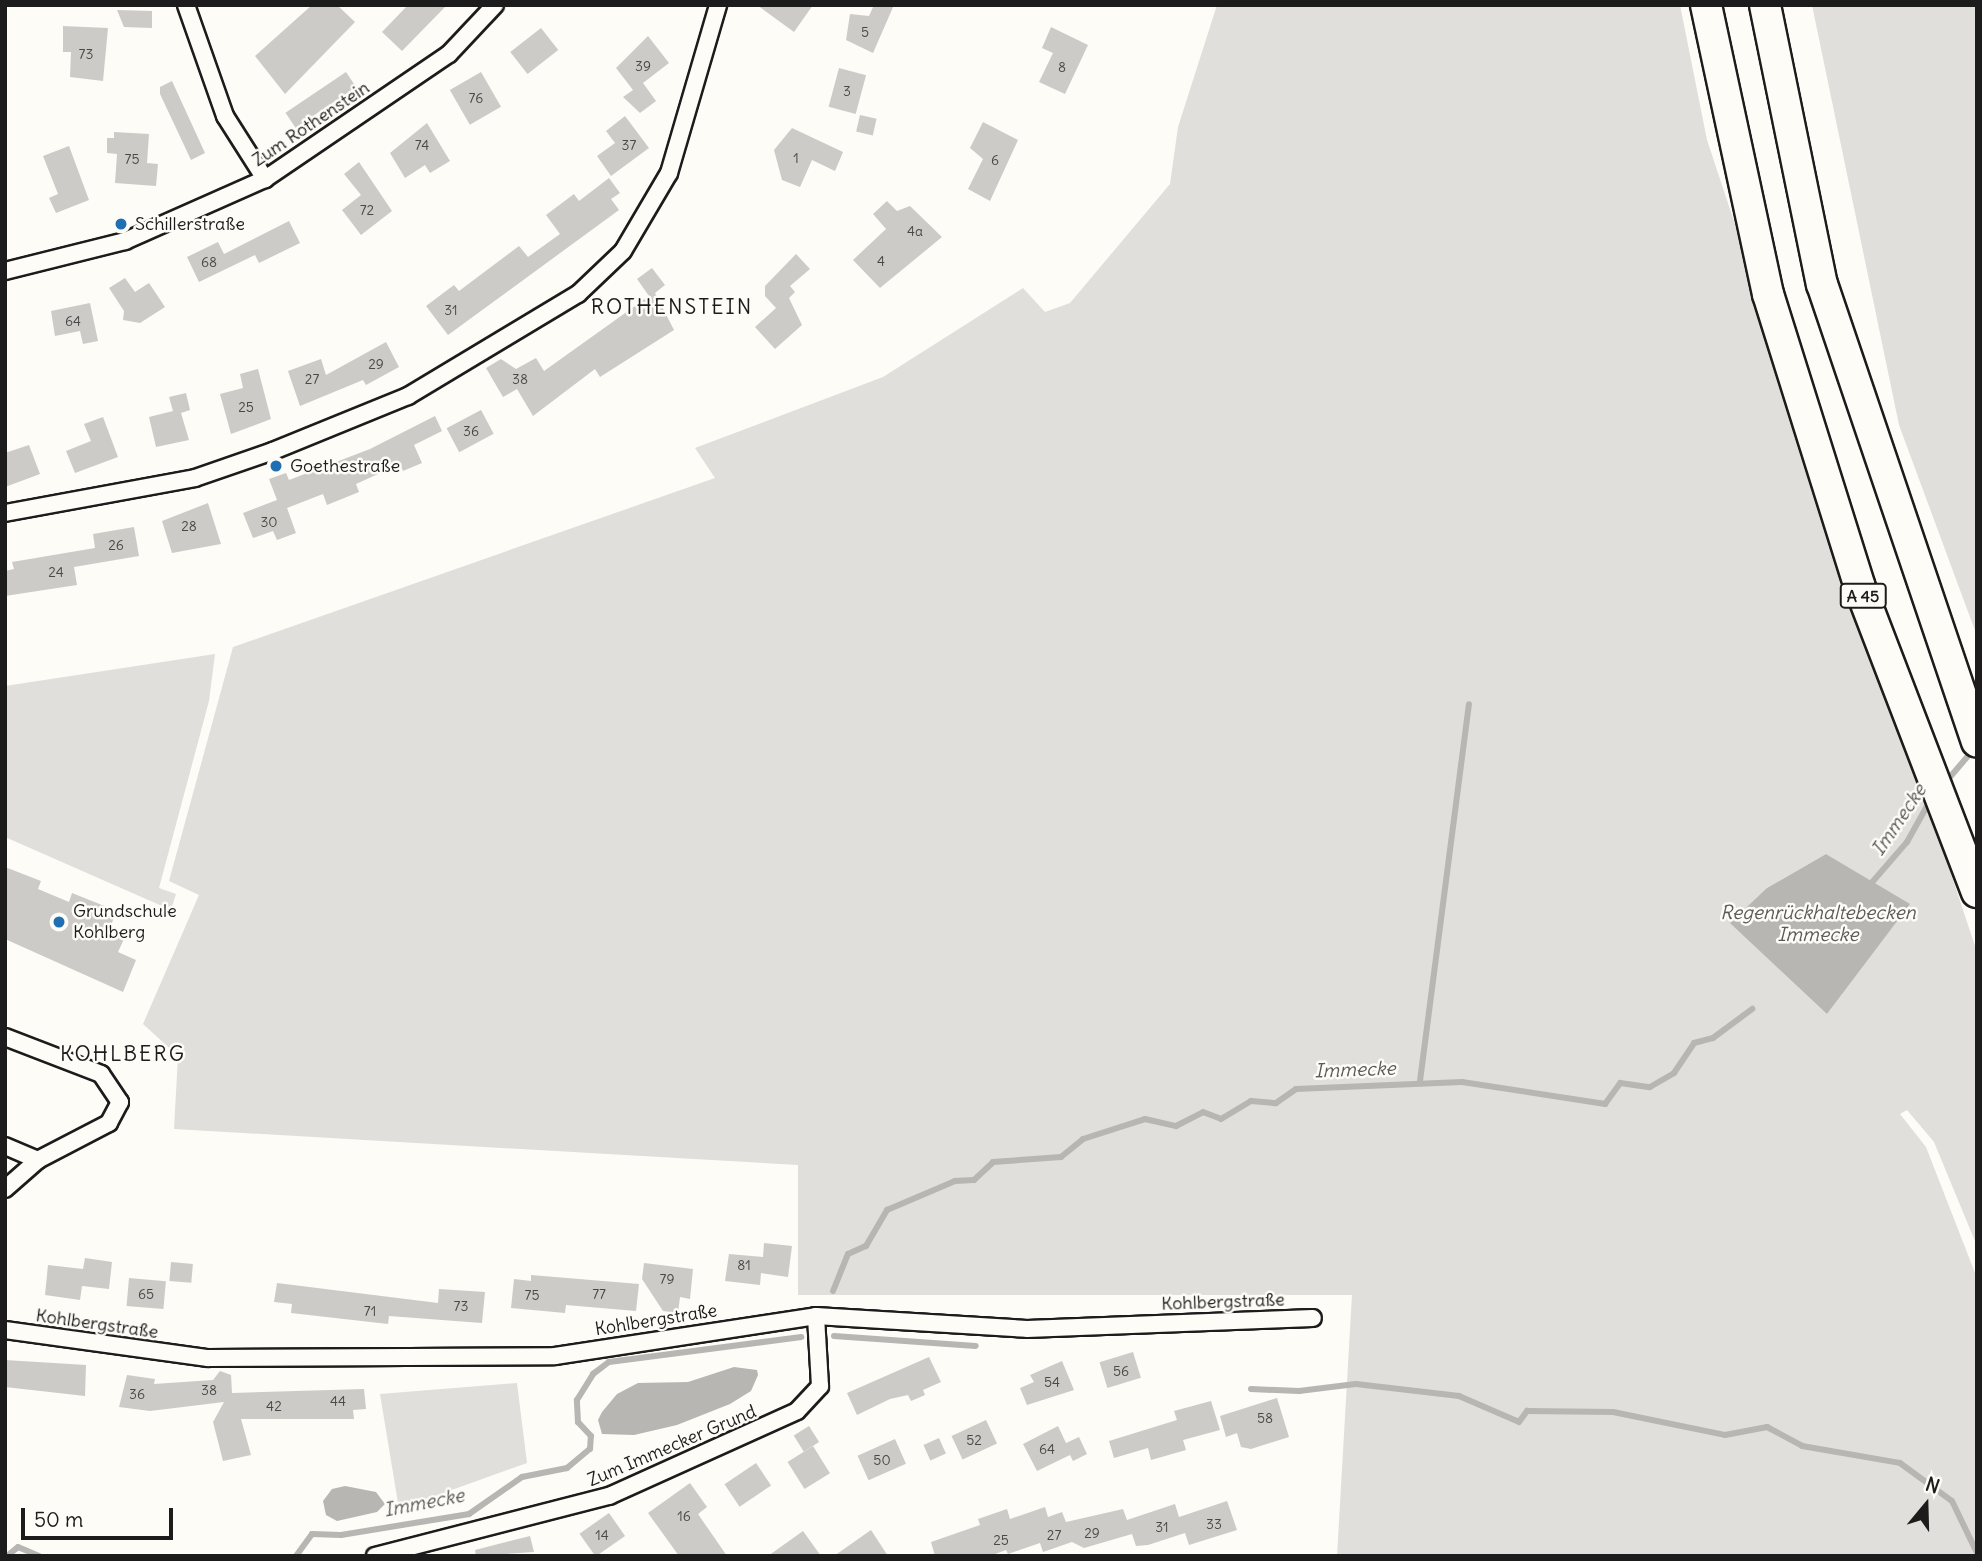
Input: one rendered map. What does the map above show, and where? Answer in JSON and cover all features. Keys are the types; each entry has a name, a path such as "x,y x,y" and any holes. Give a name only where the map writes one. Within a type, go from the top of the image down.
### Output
{"highway":[{"name":"A 45","path":"1706,5 1768,294 1859,585 1977,892"},
{"path":"1765,5 1822,284 1977,741"}],"street":[{"path":"186,5 225,116 265,180"},
{"name":"Zum Rothenstein","path":"5,271 125,241 265,180 449,54 495,5"},
{"path":"5,513 195,478 273,451 408,396 578,294 623,251 669,173 718,5"},
{"path":"5,1037 101,1074 120,1102 109,1123 38,1160 5,1189"},
{"path":"5,1146 38,1160"},
{"name":"Kohlbergstraße","path":"5,1330 208,1358 555,1356 816,1316 1027,1329 1313,1318"},
{"name":"Zum Immecker Grund","path":"376,1556 609,1496 786,1417 820,1386 816,1316"}],"shaded area":[{"path":"1217,5 1680,5 1707,140 1977,952 1977,1246 1934,1142 1907,1110 1900,1114 1926,1147 1977,1278 1977,1556 1337,1556 1352,1295 798,1295 798,1165 174,1129 178,1056 143,1024 199,895 169,881 233,647 715,478 695,448 883,377 1023,288 1045,312 1070,303 1170,184 1178,127","holes":["1826,854 1909,904 1827,1014 1767,888"]},
{"path":"1812,5 1977,5 1977,636 1899,425"},
{"path":"215,654 209,701 159,888 176,894 171,910 5,837 5,686"},
{"path":"517,1383 527,1463 399,1509 380,1394"}],"water":[{"name":"Regenrückhaltebecken Immecke","path":"1826,854 1910,904 1827,1014 1730,923 1767,888"},
{"path":"734,1367 757,1370 758,1375 751,1391 730,1404 677,1425 634,1435 602,1434 598,1420 602,1412 617,1394 638,1383 688,1382"},
{"path":"345,1486 376,1492 385,1504 377,1512 337,1521 326,1515 323,1501 332,1489"}],"building":[{"path":"312,5 337,5 355,22 285,94 255,56"},
{"path":"408,5 447,5 402,51 382,32"},
{"path":"757,5 813,5 794,32"},
{"path":"874,5 894,5 873,53 846,40 850,14 869,16"},
{"path":"117,10 152,11 152,28 124,27"},
{"path":"63,26 108,28 103,81 70,77 71,52 63,52"},
{"path":"1051,27 1088,45 1065,94 1039,82 1053,53 1042,48"},
{"path":"541,28 558,50 528,74 510,52"},
{"path":"648,36 669,63 643,83 656,101 640,113 623,97 633,90 616,68"},
{"path":"839,68 866,75 856,114 829,107"},
{"path":"346,72 356,87 296,128 285,113"},
{"path":"481,72 501,107 470,125 450,90"},
{"path":"172,81 205,153 191,160 160,94 160,87"},
{"path":"860,115 877,119 873,135 856,132"},
{"path":"625,116 649,148 611,176 597,156 615,143 606,131"},
{"path":"983,122 1018,140 990,201 968,189 983,159 970,148"},
{"path":"427,123 450,161 430,173 425,165 405,178 390,153"},
{"path":"792,128 843,152 835,171 812,160 800,187 782,180 774,150"},
{"path":"114,132 149,134 147,163 158,164 156,186 115,183 117,154 107,153 107,138 114,138"},
{"path":"69,146 89,200 56,213 49,198 58,194 43,156"},
{"path":"359,162 392,211 361,235 342,210 361,195 344,174"},
{"path":"609,178 620,193 611,199 619,210 448,335 426,306 454,285 459,291 519,246 528,257 560,234 546,215 574,194 579,201"},
{"path":"887,201 897,211 910,206 942,237 880,288 853,260 886,229 873,214"},
{"path":"289,221 300,243 259,263 255,255 199,282 187,257 218,242 224,254"},
{"path":"796,254 810,269 790,286 795,292 789,298 802,325 775,349 755,327 776,308 765,296 765,286"},
{"path":"652,268 665,285 655,293 674,330 600,377 595,369 533,416 517,389 503,397 486,368 501,359 516,369 536,358 544,371 649,296 637,279"},
{"path":"125,278 135,292 149,283 165,307 140,323 123,320 124,311 109,288"},
{"path":"90,303 98,341 83,344 80,331 55,336 51,311"},
{"path":"386,342 399,367 366,385 363,380 300,406 288,371 321,359 326,375"},
{"path":"258,369 271,419 231,434 220,394 243,388 240,374"},
{"path":"186,393 190,410 181,413 189,440 156,447 149,417 173,411 169,397"},
{"path":"481,410 494,434 459,452 447,428"},
{"path":"435,416 442,431 414,445 422,463 403,471 400,464 356,484 359,492 327,505 323,494 287,508 296,533 277,540 273,531 253,538 243,513 277,500 269,479 286,473 289,480 370,449"},
{"path":"103,417 118,457 75,473 66,451 91,441 84,424"},
{"path":"29,445 40,474 5,487 5,453"},
{"path":"208,503 221,544 172,553 162,521"},
{"path":"134,527 139,556 74,567 77,585 5,596 5,571 14,569 12,562 95,548 93,534"},
{"name":"Grundschule Kohlberg","path":"5,867 41,881 38,889 69,902 72,893 117,911 108,932 124,939 118,952 136,960 123,992 5,939"},
{"path":"764,1243 792,1246 788,1277 761,1273 760,1285 725,1281 729,1254 763,1257"},
{"path":"85,1258 112,1262 109,1289 82,1286 80,1300 45,1295 48,1265 83,1269"},
{"path":"171,1262 193,1264 191,1283 169,1281"},
{"path":"644,1263 693,1269 690,1299 680,1297 678,1313 663,1311 642,1279"},
{"path":"531,1275 639,1284 636,1311 566,1305 565,1313 511,1308 514,1279 531,1281"},
{"path":"129,1278 166,1281 163,1309 127,1306"},
{"path":"277,1283 438,1303 439,1289 485,1292 482,1323 389,1316 388,1324 291,1313 292,1304 274,1302"},
{"path":"1133,1352 1141,1378 1107,1388 1100,1362"},
{"path":"929,1357 941,1382 923,1390 925,1395 911,1401 908,1395 890,1399 857,1415 847,1393"},
{"path":"5,1360 86,1365 85,1396 5,1387"},
{"path":"1062,1361 1074,1390 1027,1405 1020,1388 1034,1382 1030,1375"},
{"path":"220,1371 231,1375 232,1393 364,1389 366,1409 353,1410 354,1419 241,1419 251,1455 223,1461 213,1422 224,1402 150,1411 119,1407 127,1375 155,1379 154,1384 213,1380"},
{"path":"1277,1398 1289,1437 1251,1449 1241,1447 1237,1433 1226,1437 1220,1416"},
{"path":"1211,1401 1220,1430 1183,1440 1186,1450 1151,1460 1148,1448 1114,1458 1109,1441 1177,1420 1174,1411"},
{"path":"986,1420 997,1444 963,1460 952,1436"},
{"path":"809,1426 819,1442 804,1452 794,1436"},
{"path":"1058,1426 1066,1443 1079,1437 1087,1454 1073,1461 1070,1455 1037,1471 1023,1444"},
{"path":"939,1438 946,1454 930,1460 923,1445"},
{"path":"895,1439 906,1464 869,1480 858,1456"},
{"path":"813,1446 830,1473 805,1489 788,1462"},
{"path":"756,1463 771,1485 740,1507 724,1484"},
{"path":"690,1483 707,1507 698,1514 727,1556 679,1556 648,1513"},
{"path":"1227,1501 1237,1530 1189,1545 1185,1533 1148,1545 1136,1546 1132,1534 1084,1548 1072,1542 1043,1552 1040,1543 1008,1554 1006,1550 990,1556 935,1556 931,1542 980,1525 978,1519 1007,1509 1010,1519 1045,1507 1048,1517 1062,1512 1066,1522 1123,1509 1127,1520 1175,1504 1179,1517"},
{"path":"609,1513 625,1536 595,1556 580,1534"},
{"path":"871,1530 888,1556 834,1556"},
{"path":"803,1531 821,1556 768,1556"},
{"path":"530,1536 534,1552 476,1556 475,1550"}],"waterway":[{"path":"1420,1081 1469,704"},
{"name":"Immecke","path":"1944,784 1974,749"},
{"name":"Immecke","path":"1868,887 1907,842 1932,797"},
{"name":"Immecke","path":"833,1291 848,1254 866,1246 887,1210 955,1181 974,1180 993,1162 1061,1157 1083,1139 1145,1119 1176,1126 1203,1112 1221,1119 1251,1101 1276,1103 1296,1089 1462,1082 1605,1104 1620,1083 1650,1087 1674,1073 1694,1043 1713,1038 1752,1009"},
{"path":"834,1336 976,1346"},
{"name":"Immecke","path":"296,1556 312,1534 341,1535 469,1514 522,1477 567,1468 590,1449 591,1436 578,1422 577,1400 593,1374 609,1362 801,1337"},
{"path":"1251,1389 1299,1391 1356,1384 1459,1396 1519,1422 1527,1411 1613,1412 1725,1435 1767,1427 1802,1446 1900,1463 1952,1501 1977,1553"},
{"name":"Immecke","path":"7,1556 18,1547 39,1556"}],"place":[{"name":"Schillerstraße","path":"121,224"},
{"name":"Goethestraße","path":"276,466"},
{"name":"Grundschule Kohlberg","path":"59,922"}],"district":[{"name":"ROTHENSTEIN","path":"672,307"},
{"name":"KOHLBERG","path":"123,1054"}]}
